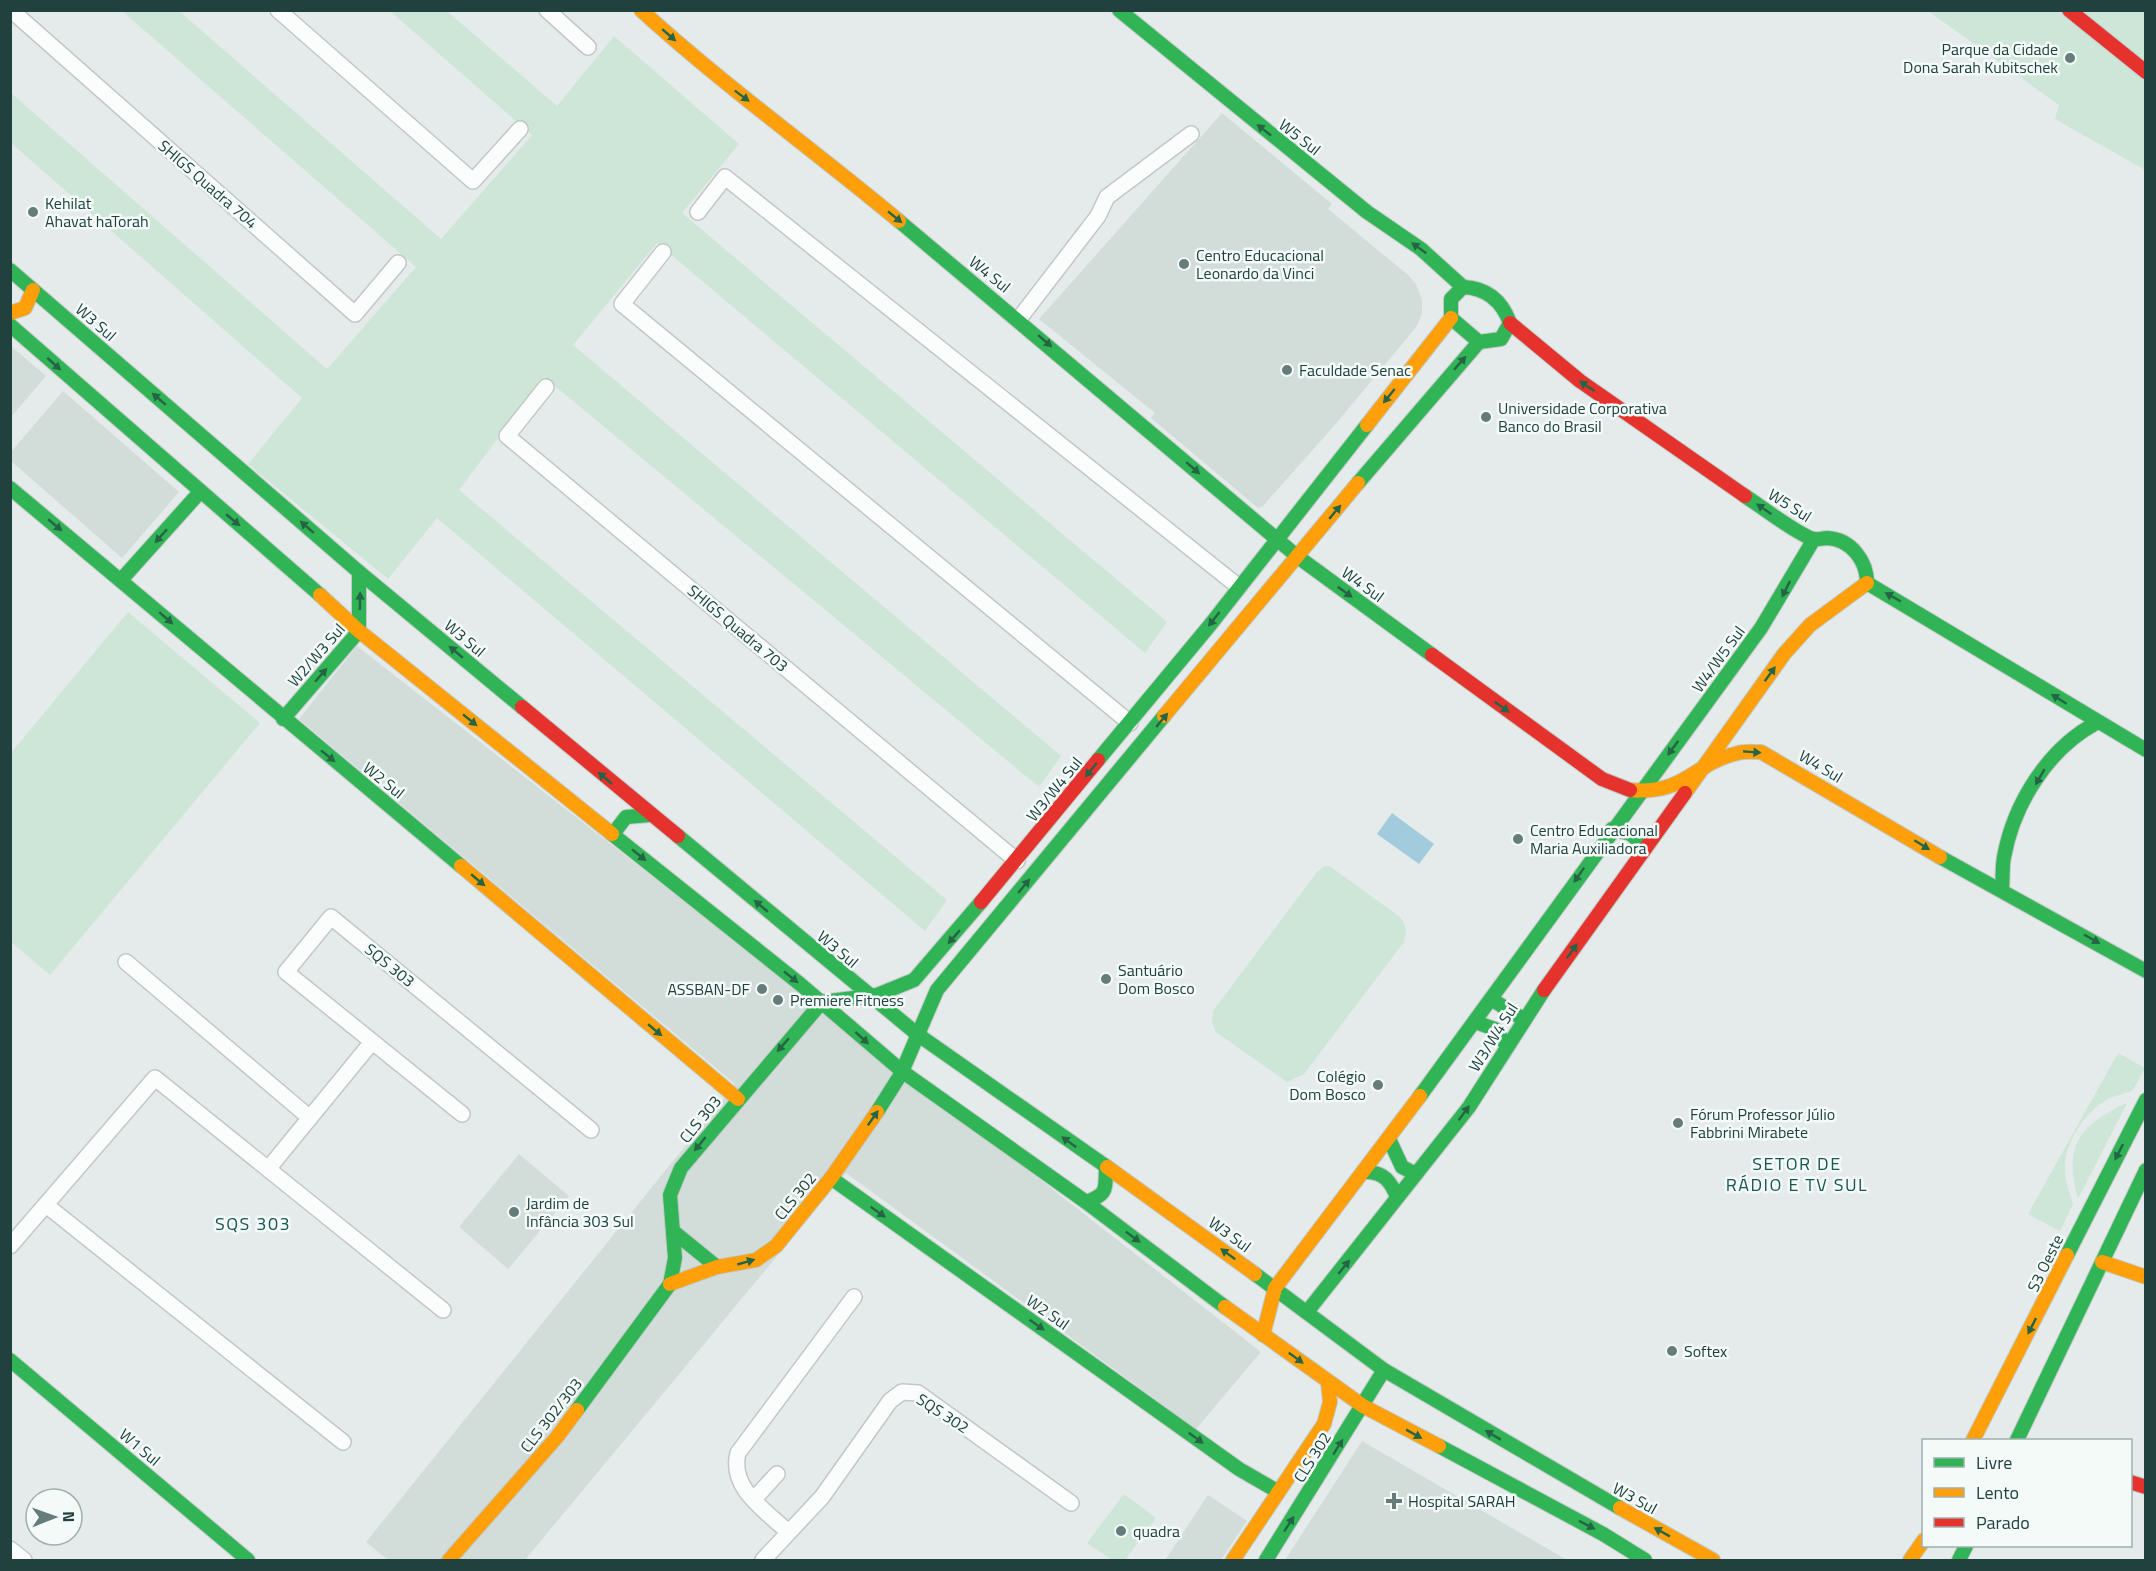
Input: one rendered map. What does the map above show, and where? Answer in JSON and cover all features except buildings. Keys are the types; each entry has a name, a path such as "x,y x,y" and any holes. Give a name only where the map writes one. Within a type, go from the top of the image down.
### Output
{"main road":[{"name":"W4 Sul","path":"641,10 696,60 810,147 1019,319 1275,539 1602,779 1620,789 1639,794 1675,787 1726,756 1739,751 1761,752 1939,856 2002,888 2145,971"},
{"name":"W5 Sul","path":"1119,10 1367,212 1421,249 1463,287"},
{"path":"2069,10 2145,72"},
{"name":"W3 Sul","path":"10,270 359,572 917,1034 1182,1220 1384,1370 1554,1484 1713,1560"},
{"path":"903,1072 926,1007 937,990 1416,413 1479,342 1501,339 1510,322 1506,310 1484,289 1463,287 1451,299 1452,318 1275,539"},
{"path":"10,313 25,308 33,290"},
{"path":"1452,318 1479,342"},
{"name":"W5 Sul","path":"1510,322 1580,381 1772,514 1814,539 1829,538 1845,543 1859,556 1867,572 1867,583"},
{"path":"10,325 200,492 294,571 359,631 822,1002 903,1072 1086,1202 1263,1335 1363,1406 1493,1478 1603,1534 1644,1560"},
{"name":"W2 Sul","path":"10,488 282,719 429,838 738,1099"},
{"path":"121,580 200,492"},
{"name":"W3/W4 Sul","path":"822,1002 871,997 903,989 915,980 968,920 1130,723 1275,539"},
{"name":"W4/W5 Sul","path":"1639,794 1780,600 1803,551 1814,539"},
{"name":"W2/W3 Sul","path":"282,719 359,631 359,572"},
{"path":"1700,773 1784,654 1810,625 1867,583 1938,622 2096,723 2145,750"},
{"path":"1757,633 1775,637 1781,643 1784,654"},
{"path":"2002,888 2003,858 2010,834 2039,777 2054,754 2066,742 2096,723"},
{"name":"W3/W4 Sul","path":"1307,1312 1469,1107 1523,1018 1700,773"},
{"path":"1074,791 1090,804"},
{"name":"W3/W4 Sul","path":"1263,1335 1275,1288 1390,1141 1639,794"},
{"path":"613,834 626,817 650,815"},
{"path":"1612,829 1630,834 1645,848"},
{"path":"968,920 984,933"},
{"path":"1491,999 1523,1018"},
{"name":"CLS 303","path":"670,1284 675,1258 670,1195 681,1168 822,1002"},
{"path":"1475,1022 1495,1027 1503,1035 1507,1046"},
{"name":"CLS 302","path":"670,1284 717,1267 756,1260 776,1246 831,1178 903,1072"},
{"name":"S3 Oeste","path":"1974,1439 2145,1100"},
{"path":"1390,1141 1396,1160 1402,1167 1416,1173"},
{"path":"1086,1202 1100,1197 1105,1191 1106,1168"},
{"path":"2017,1439 2145,1170"},
{"path":"1366,1172 1374,1171 1384,1175 1392,1184 1398,1197"},
{"name":"W2 Sul","path":"831,1178 1246,1473 1276,1491"},
{"path":"674,1232 717,1267"},
{"path":"2102,1262 2145,1277"},
{"name":"CLS 302/303","path":"449,1560 557,1437 670,1284"},
{"name":"W1 Sul","path":"10,1360 248,1560"},
{"name":"CLS 302","path":"1266,1560 1313,1488 1384,1370"},
{"name":"W1 Sul","path":"10,1372 231,1560"},
{"name":"CLS 302","path":"1233,1560 1276,1491 1324,1424 1330,1402 1328,1382"},
{"path":"1246,1473 1260,1516"},
{"path":"1493,1478 1543,1491 1554,1484"},
{"path":"1276,1491 1313,1488"},
{"path":"1910,1560 1922,1542"}],"street":[{"name":"SHIGS Quadra 704","path":"11,10 355,314 398,263"},
{"path":"278,10 473,181 520,129"},
{"path":"547,10 588,47"},
{"path":"1019,319 1098,216 1107,197 1191,135"},
{"path":"698,212 725,177 1239,587"},
{"path":"663,252 622,304 1130,723"},
{"name":"SHIGS Quadra 703","path":"546,387 507,436 1017,861"},
{"name":"SQS 303","path":"462,1114 285,972 331,917 591,1130"},
{"path":"126,962 310,1118"},
{"path":"268,1169 372,1042"},
{"path":"10,1245 155,1078 443,1310"},
{"path":"46,1205 343,1442"},
{"path":"788,1532 739,1482 735,1465 738,1453 854,1297"},
{"name":"SQS 302","path":"763,1560 822,1497 890,1401 902,1392 918,1393 1071,1503"},
{"path":"754,1499 777,1474"},
{"path":"10,1549 24,1560"}],"shaded area":[{"path":"1222,113 1332,204 1328,209 1407,274 1416,284 1422,300 1422,313 1417,326 1334,426 1263,506 1258,508 1151,418 1155,413 1039,319"},
{"path":"11,346 46,376 11,417"},
{"path":"63,391 179,492 122,558 11,461 11,452"},
{"path":"357,646 1261,1352 1196,1429 846,1173 525,1560 388,1560 366,1542 735,1084 299,719"},
{"name":"Jardim de Infância 303 Sul","path":"519,1154 569,1196 508,1269 459,1227"},
{"name":"Hospital SARAH","path":"1362,1441 1567,1560 1285,1560"},
{"path":"1208,1495 1247,1521 1221,1560 1165,1560"}],"green space":[{"path":"122,11 179,11 441,239 532,135 390,11 447,11 557,106 614,36 739,144 682,213 1167,622 1145,653 657,243 573,345 1061,756 1039,787 544,377 459,490 947,900 925,931 437,518 388,579 248,464 302,398 11,143 11,93 327,369 416,267"},
{"name":"Parque da Cidade Dona Sarah Kubitschek","path":"1928,11 2145,11 2145,170 2055,119 2059,105"},
{"path":"128,612 260,723 50,975 11,942 11,753"},
{"path":"1324,866 1331,867 1400,917 1406,929 1406,935 1404,942 1304,1074 1287,1082 1216,1032 1212,1023 1213,1011 1317,872"},
{"path":"2118,1053 2145,1068 2133,1090 2109,1098 2098,1106 2083,1121 2071,1140 2067,1150 2065,1171 2073,1204 2060,1231 2028,1214"},
{"path":"2127,1103 2078,1199 2073,1165 2074,1151 2079,1139 2097,1120"},
{"name":"quadra","path":"1124,1494 1156,1518 1125,1560 1112,1560 1087,1543"}],"water":[{"path":"1392,813 1434,844 1419,864 1377,834"}],"traffic: fast":[{"path":"1119,10 1367,212 1421,249 1463,287"},
{"path":"899,221 1298,557 1432,655"},
{"path":"10,270 359,572 522,707"},
{"path":"1463,287 1486,293 1503,308 1510,323 1501,339 1479,342 1451,318 1451,299 1463,287"},
{"path":"10,325 320,595"},
{"path":"1358,483 1479,342"},
{"path":"1098,760 1210,625 1367,425"},
{"path":"10,488 461,866"},
{"path":"121,580 200,492"},
{"path":"1745,496 1806,536 1815,539 1836,539 1843,542 1861,559 1867,583"},
{"path":"1420,1096 1761,628 1814,539"},
{"path":"283,719 359,631 359,572"},
{"path":"1867,583 2146,750"},
{"path":"877,1112 901,1074 937,990 1164,716"},
{"path":"2002,889 2003,861 2009,837 2025,798 2048,763 2063,747 2096,723"},
{"path":"613,834 626,817 650,815"},
{"path":"1612,829 1631,834 1645,848"},
{"path":"612,834 800,984 903,1072 1086,1202 1225,1307"},
{"path":"678,836 917,1034 1107,1167"},
{"path":"1940,857 2146,971"},
{"path":"577,1410 670,1284 675,1258 670,1195 681,1168 822,1002 877,995 914,980 981,902"},
{"path":"1307,1312 1469,1107 1544,990"},
{"path":"1491,999 1523,1019"},
{"path":"1475,1022 1495,1029 1507,1046"},
{"path":"2067,1255 2146,1100"},
{"path":"1390,1141 1402,1167 1416,1174"},
{"path":"1086,1202 1102,1194 1106,1182 1106,1169"},
{"path":"2017,1439 2146,1170"},
{"path":"1366,1172 1378,1174 1386,1179 1397,1197"},
{"path":"831,1178 1239,1469 1277,1491"},
{"path":"674,1232 717,1267"},
{"path":"1255,1274 1384,1370 1620,1508"},
{"path":"10,1360 248,1560"},
{"path":"1266,1560 1384,1370"},
{"path":"1439,1446 1603,1534 1645,1560"},
{"path":"1959,1560 1966,1547"}],"traffic: slow":[{"path":"641,10 704,65 899,221"},
{"path":"10,313 25,308 33,290"},
{"path":"1367,425 1451,318"},
{"path":"1164,716 1358,483"},
{"path":"1685,793 1784,654 1810,625 1867,583"},
{"path":"320,595 359,631 612,834"},
{"path":"1630,790 1664,788 1723,758 1741,752 1761,752 1940,857"},
{"path":"461,866 738,1099"},
{"path":"1263,1335 1275,1288 1420,1096"},
{"path":"670,1284 717,1267 756,1260 776,1246 831,1178 877,1112"},
{"path":"1107,1167 1255,1274"},
{"path":"1974,1439 2067,1255"},
{"path":"2102,1262 2146,1277"},
{"path":"1225,1307 1363,1406 1439,1446"},
{"path":"1233,1560 1324,1424 1330,1402 1328,1382"},
{"path":"449,1560 557,1437 577,1410"},
{"path":"1620,1508 1713,1560"},
{"path":"1910,1560 1922,1543"}],"traffic: jam":[{"path":"2069,10 2146,72"},
{"path":"1510,323 1580,381 1745,496"},
{"path":"1432,655 1602,779 1630,790"},
{"path":"522,707 678,836"},
{"path":"981,902 1098,760"},
{"path":"1544,990 1685,793"},
{"path":"2132,1483 2146,1487"}],"place":[{"name":"Parque da Cidade Dona Sarah Kubitschek","path":"2070,58"},
{"name":"Kehilat Ahavat haTorah","path":"33,212"},
{"name":"Centro Educacional Leonardo da Vinci","path":"1184,264"},
{"name":"Faculdade Senac","path":"1287,370"},
{"name":"Universidade Corporativa Banco do Brasil","path":"1486,417"},
{"name":"Centro Educacional Maria Auxiliadora","path":"1518,839"},
{"name":"Santuário Dom Bosco","path":"1106,979"},
{"name":"ASSBAN-DF","path":"762,989"},
{"name":"Premiere Fitness","path":"778,1000"},
{"name":"Colégio Dom Bosco","path":"1378,1085"},
{"name":"Fórum Professor Júlio Fabbrini Mirabete","path":"1678,1123"},
{"name":"Jardim de Infância 303 Sul","path":"514,1212"},
{"name":"Softex","path":"1672,1351"},
{"name":"Hospital SARAH","path":"1394,1501"},
{"name":"quadra","path":"1121,1531"}],"district":[{"name":"SETOR DE RÁDIO E TV SUL","path":"1797,1173"},
{"name":"SQS 303","path":"253,1223"}]}
